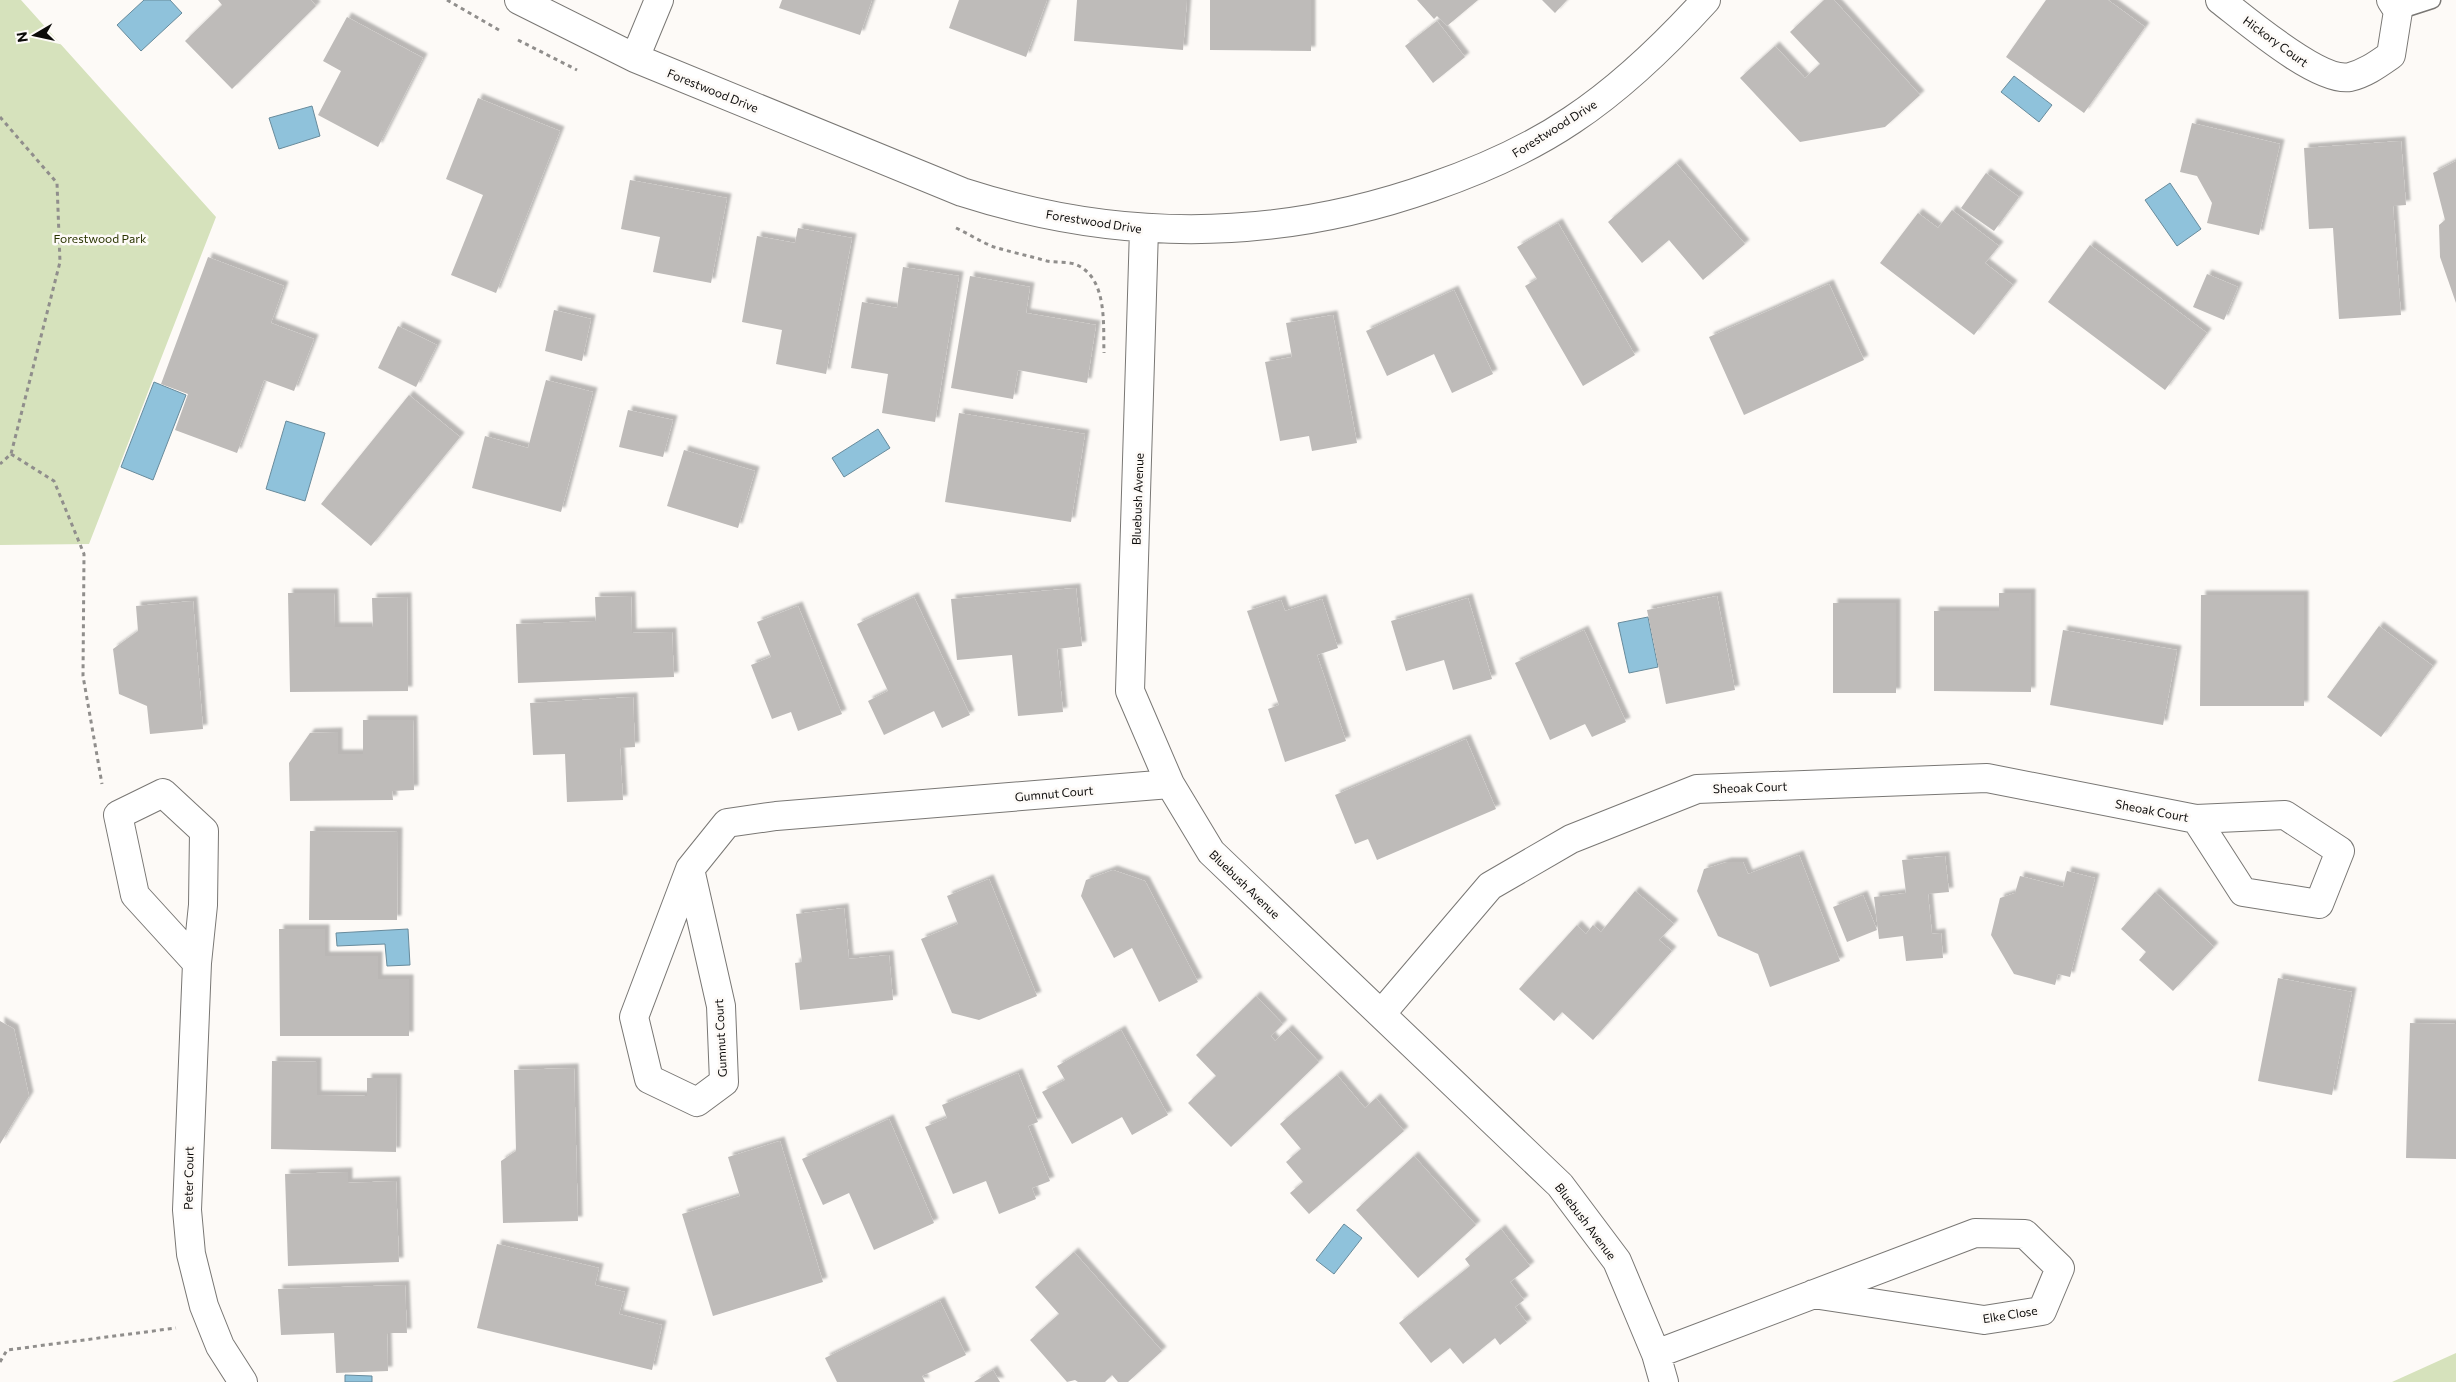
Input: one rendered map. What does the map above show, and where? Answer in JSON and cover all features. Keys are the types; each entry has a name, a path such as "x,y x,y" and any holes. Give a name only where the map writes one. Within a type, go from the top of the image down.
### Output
{"street":[{"name":"Forestwood Drive","path":"519,0 634,58 962,192 998,204 1101,224 1144,229 1210,230 1301,221 1369,207 1409,195 1485,166 1538,141 1603,98 1666,43 1706,0"},
{"path":"634,58 659,0"},
{"name":"Hickory Court","path":"2220,0 2319,72 2348,77 2372,69 2391,55 2394,5"},
{"name":"Bluebush Avenue","path":"1144,229 1130,691 1170,784 1211,852 1560,1185 1617,1261 1656,1354 1664,1382"},
{"name":"Sheoak Court","path":"1381,1014 1490,886 1571,838 1697,789 1987,778 2196,819 2285,815 2340,851 2319,904 2243,892 2196,819"},
{"name":"Gumnut Court","path":"690,868 721,1006 724,1082 697,1102 649,1079 634,1016 690,868 727,823 776,816 1170,784"},
{"name":"Peter Court","path":"197,963 135,895 118,815 163,793 204,831 204,905 197,963 186,1210 193,1263 210,1324 220,1346 243,1382"},
{"name":"Elke Close","path":"1656,1354 1975,1232 2025,1234 2060,1268 2042,1311 1984,1320 1813,1294"}],"lane":[{"path":"2394,5 2432,0"}],"path":[{"path":"0,117 57,183 60,262 11,454 0,464"},
{"path":"0,1362 8,1350 210,1324"}],"green space":[{"name":"Forestwood Park","path":"0,0 21,0 216,217 89,544 0,545"},
{"path":"2456,1353 2456,1382 2392,1382"}],"water":[{"path":"144,0 170,0 182,13 141,51 117,25"},
{"path":"2014,76 2052,105 2039,122 2001,92"},
{"path":"312,106 320,136 279,149 269,118"},
{"path":"2170,183 2201,229 2177,246 2145,200"},
{"path":"154,382 186,395 153,480 121,467"},
{"path":"286,421 325,433 305,501 266,489"},
{"path":"878,429 890,448 844,477 832,458"},
{"path":"1648,617 1658,667 1629,673 1618,623"},
{"path":"408,929 410,965 387,966 385,944 337,946 336,933"},
{"path":"1344,1224 1362,1238 1334,1274 1316,1260"},
{"path":"345,1375 372,1376 372,1382 345,1382"}],"building":[{"path":"218,0 311,0 316,6 232,89 185,41 222,5"},
{"path":"782,0 872,0 860,35 779,8"},
{"path":"959,0 1047,0 1026,57 949,28"},
{"path":"1077,0 1187,0 1183,50 1074,41"},
{"path":"1210,0 1311,0 1311,51 1210,50"},
{"path":"1417,0 1478,0 1447,26 1437,16 1434,19"},
{"path":"1542,0 1567,0 1555,13"},
{"path":"1824,0 1834,0 1920,95 1885,127 1800,142 1740,78 1775,46 1805,78 1820,64 1790,32"},
{"path":"2046,0 2108,0 2145,27 2084,113 2006,57"},
{"path":"347,17 423,58 378,147 318,115 341,71 323,61"},
{"path":"1437,21 1465,57 1433,83 1405,46"},
{"path":"478,98 560,131 496,293 451,275 483,195 446,179"},
{"path":"2192,123 2280,144 2259,235 2207,223 2212,203 2197,176 2180,172"},
{"path":"2401,141 2406,205 2393,206 2401,315 2339,319 2333,228 2309,229 2304,148"},
{"path":"2456,161 2456,303 2440,257 2439,225 2445,220 2433,173"},
{"path":"1676,163 1745,244 1703,280 1669,240 1642,263 1608,222"},
{"path":"1986,173 2019,197 1994,231 1961,208"},
{"path":"630,180 727,198 711,283 653,272 660,237 621,229"},
{"path":"1952,210 1999,246 1985,263 2013,285 1974,335 1880,263 1918,213 1938,228"},
{"path":"1558,223 1635,355 1583,386 1525,286 1537,279 1517,247"},
{"path":"798,228 852,238 826,374 776,364 782,330 742,322 757,236 795,243"},
{"path":"2090,245 2207,333 2165,390 2048,302"},
{"path":"208,257 284,286 271,323 314,339 294,391 264,380 237,453 175,430 188,394 161,384"},
{"path":"903,267 959,276 935,422 882,413 888,374 851,368 862,302 897,308"},
{"path":"2207,274 2238,287 2224,320 2193,307"},
{"path":"970,276 1030,287 1026,313 1096,325 1087,383 1018,370 1013,399 951,388"},
{"path":"1829,284 1864,360 1744,415 1709,337"},
{"path":"1454,290 1493,374 1452,393 1434,354 1387,376 1366,331"},
{"path":"554,310 591,319 582,361 545,351"},
{"path":"1333,315 1357,443 1312,451 1309,436 1280,441 1265,362 1292,357 1286,323"},
{"path":"398,326 437,345 416,387 378,368"},
{"path":"546,380 593,392 561,512 472,488 485,436 528,448"},
{"path":"409,395 460,437 371,546 321,504"},
{"path":"628,410 673,420 663,457 619,447"},
{"path":"959,413 1085,434 1071,522 945,502"},
{"path":"684,450 755,471 738,528 667,506"},
{"path":"1076,588 1082,646 1057,649 1063,712 1018,716 1012,655 957,660 951,599"},
{"path":"288,593 334,593 335,627 373,627 372,598 407,597 408,691 290,692"},
{"path":"1999,593 2031,593 2031,692 1934,691 1934,611 1999,611"},
{"path":"2201,595 2304,595 2304,706 2200,706"},
{"path":"631,596 632,633 672,632 674,677 518,683 516,624 596,621 595,597"},
{"path":"1717,596 1735,690 1666,704 1647,610"},
{"path":"914,597 970,715 942,728 934,711 884,735 868,701 888,691 857,624"},
{"path":"1468,598 1492,679 1453,690 1444,660 1406,671 1391,621"},
{"path":"1322,599 1338,648 1317,655 1346,741 1285,762 1268,709 1279,705 1247,611 1281,600 1285,611"},
{"path":"193,601 203,729 150,734 147,706 119,694 113,649 138,631 136,606"},
{"path":"1833,603 1896,603 1896,693 1833,693"},
{"path":"798,606 842,714 798,731 791,712 772,719 751,665 771,657 757,622"},
{"path":"2379,626 2433,666 2381,737 2327,697"},
{"path":"1584,630 1626,722 1592,737 1585,724 1550,740 1515,663"},
{"path":"2063,630 2177,650 2163,725 2050,705"},
{"path":"633,697 635,747 620,748 623,800 567,802 565,754 533,755 530,703"},
{"path":"363,720 413,720 414,790 392,791 393,800 290,801 289,763 310,733 338,732 338,754 363,754"},
{"path":"1466,739 1496,809 1377,860 1368,839 1355,844 1335,795"},
{"path":"310,831 398,832 397,920 309,920"},
{"path":"1799,855 1840,961 1770,987 1758,954 1718,936 1697,891 1704,869 1727,862 1743,862 1748,874"},
{"path":"1945,856 1949,892 1928,894 1932,934 1941,933 1943,958 1906,961 1903,936 1879,939 1874,897 1906,893 1902,860"},
{"path":"1113,870 1145,881 1198,982 1159,1002 1132,948 1114,958 1081,896 1086,880"},
{"path":"2067,871 2095,878 2070,977 2058,974 2055,985 2014,974 1991,935 2000,898 2015,893 2020,876 2063,887"},
{"path":"989,879 1037,996 979,1020 952,1013 921,939 958,924 947,896"},
{"path":"1635,891 1674,924 1659,940 1672,951 1593,1040 1562,1012 1554,1021 1519,989 1577,925 1586,934 1593,925 1601,932"},
{"path":"2155,892 2214,947 2173,991 2139,960 2146,952 2121,929"},
{"path":"1863,895 1877,930 1847,942 1833,907"},
{"path":"844,908 849,959 889,955 893,1000 800,1010 795,963 802,962 796,914"},
{"path":"279,929 325,929 325,956 378,956 378,979 409,979 409,1036 280,1036"},
{"path":"2278,978 2352,992 2332,1095 2258,1081"},
{"path":"1256,996 1283,1024 1271,1036 1275,1041 1288,1029 1319,1062 1231,1147 1188,1103 1216,1076 1196,1055"},
{"path":"0,1021 14,1029 29,1096 0,1144"},
{"path":"2410,1023 2456,1024 2456,1159 2406,1158"},
{"path":"1121,1030 1168,1115 1132,1135 1122,1117 1072,1144 1042,1092 1065,1080 1057,1066"},
{"path":"272,1061 317,1062 317,1095 367,1096 367,1078 397,1078 396,1152 271,1149"},
{"path":"574,1068 578,1221 503,1223 501,1161 516,1151 514,1070"},
{"path":"1018,1073 1038,1122 1028,1126 1050,1181 1032,1188 1036,1199 999,1214 986,1181 953,1194 925,1127 947,1118 942,1105"},
{"path":"1337,1075 1365,1108 1376,1098 1404,1131 1309,1214 1290,1193 1303,1182 1286,1162 1301,1149 1280,1124"},
{"path":"889,1119 934,1223 874,1250 849,1193 823,1205 802,1159"},
{"path":"780,1141 823,1282 713,1316 682,1214 740,1196 728,1157"},
{"path":"1414,1156 1476,1225 1418,1278 1356,1210"},
{"path":"348,1172 348,1183 396,1181 399,1262 288,1266 285,1174"},
{"path":"1501,1229 1530,1266 1510,1282 1524,1300 1515,1307 1527,1323 1500,1345 1495,1338 1463,1364 1450,1348 1431,1363 1399,1323 1470,1266 1465,1259"},
{"path":"497,1244 599,1268 595,1285 625,1292 619,1314 662,1325 652,1370 477,1328"},
{"path":"1074,1252 1162,1351 1128,1382 1118,1382 1112,1375 1105,1382 1078,1382 1075,1380 1067,1382 1030,1340 1059,1314 1035,1287"},
{"path":"405,1285 407,1333 387,1333 388,1371 336,1373 334,1333 281,1335 278,1289"},
{"path":"940,1301 966,1355 922,1376 925,1382 837,1382 825,1358"},
{"path":"993,1370 1000,1382 974,1382"}]}
